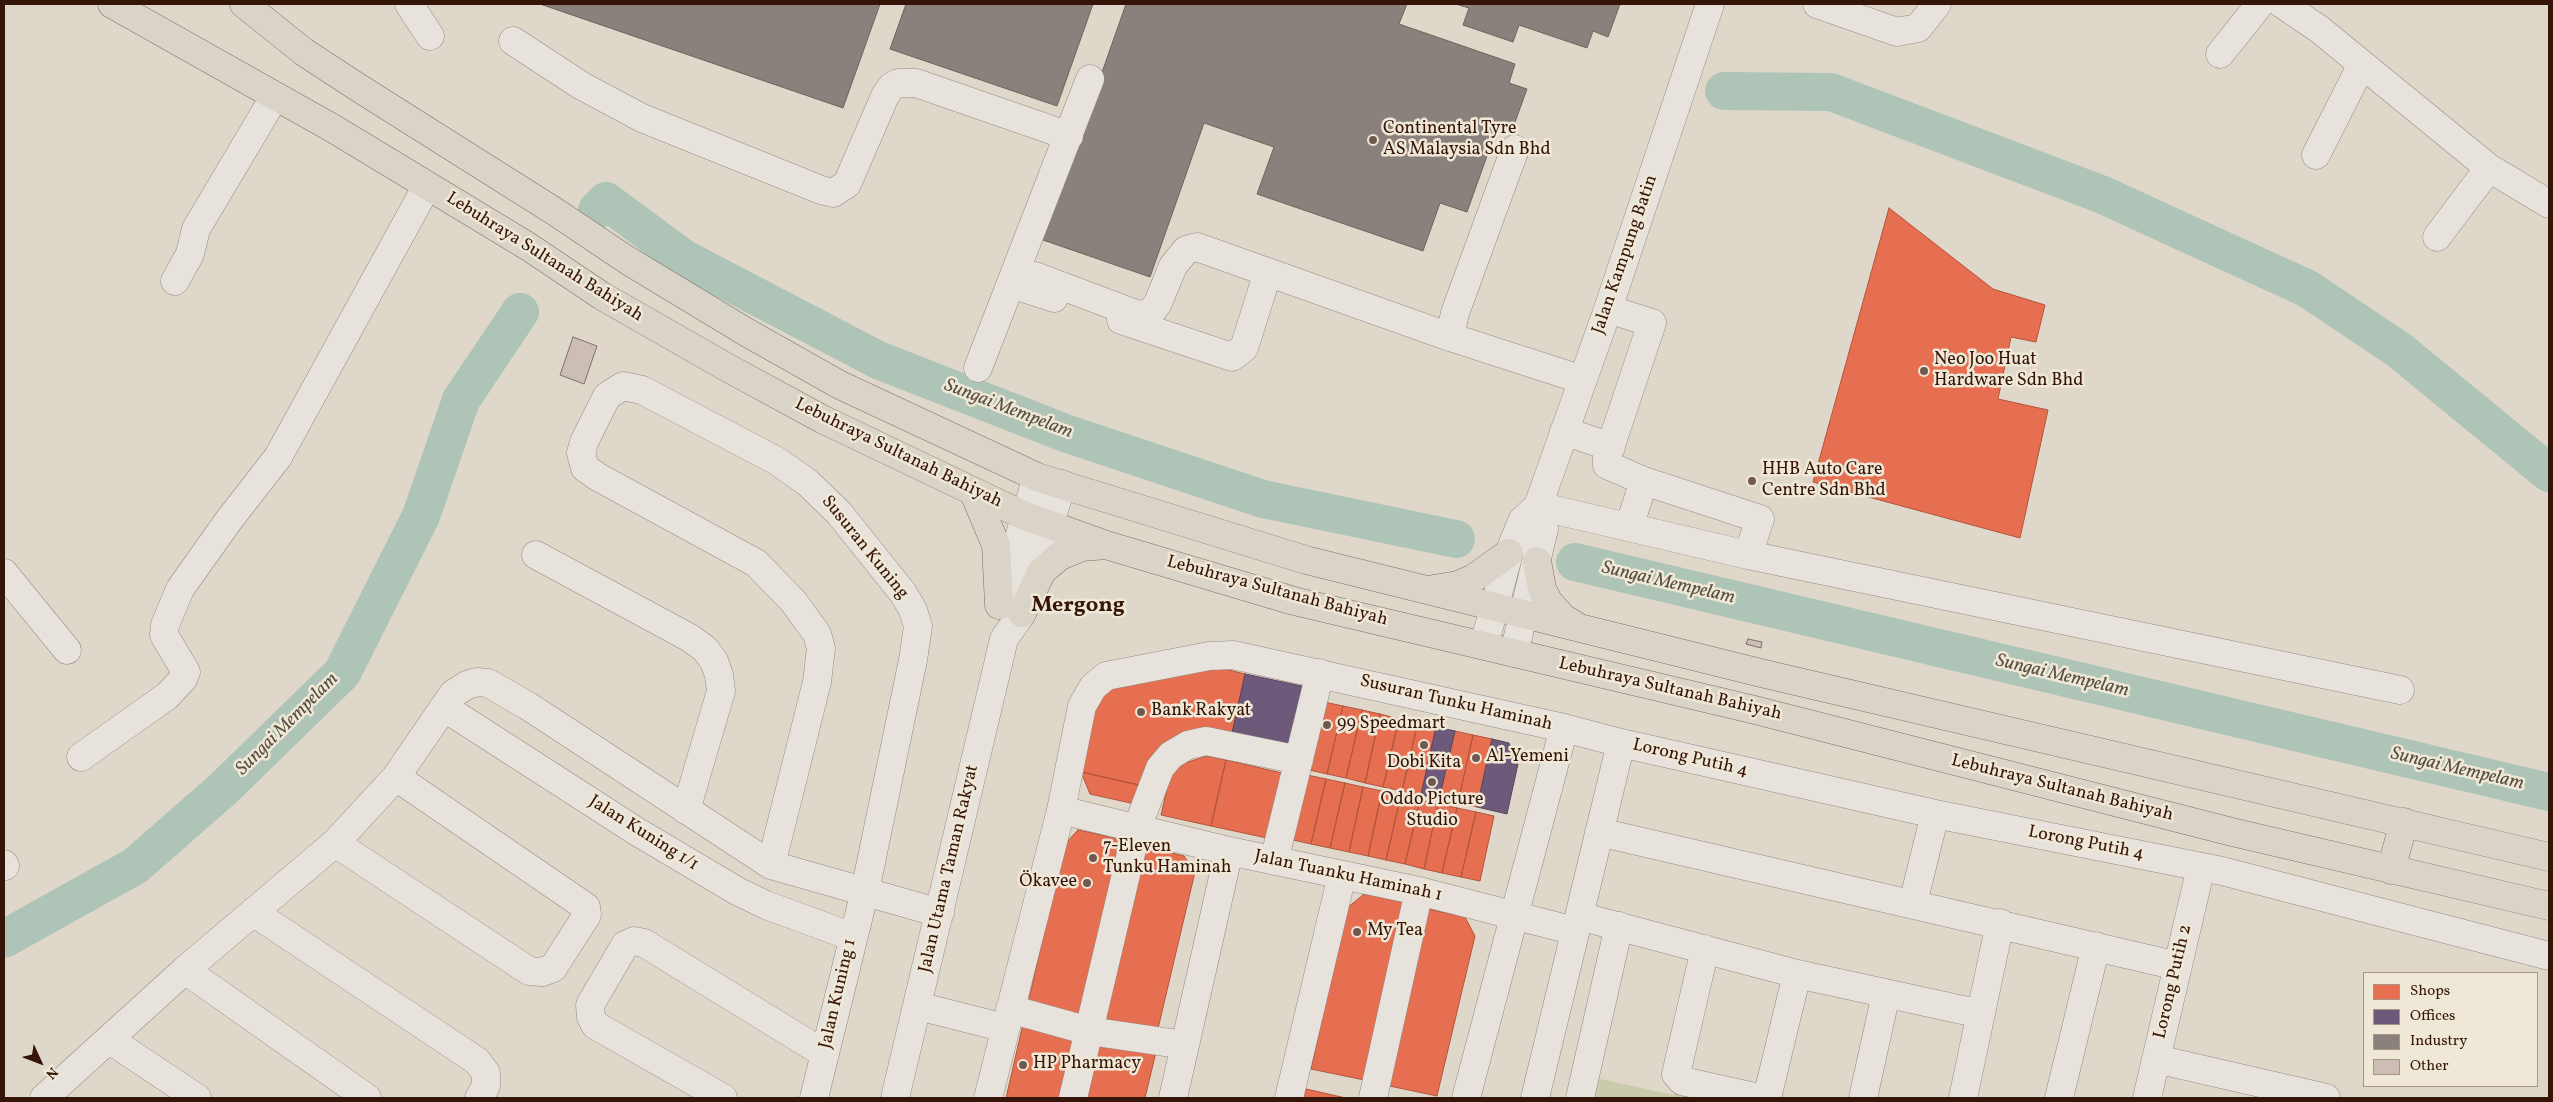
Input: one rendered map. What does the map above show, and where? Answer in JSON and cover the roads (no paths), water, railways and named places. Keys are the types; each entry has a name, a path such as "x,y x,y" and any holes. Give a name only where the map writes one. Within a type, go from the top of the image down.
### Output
{"main road":[{"name":"Lebuhraya Sultanah Bahiyah","path":"112,4 275,96 427,186 529,247 602,296 822,419 1037,520 1106,544 1294,601 1755,710 2232,832 2549,906"},
{"name":"Lebuhraya Sultanah Bahiyah","path":"255,7 304,52 554,211 627,260 746,332 840,385 1050,481 1306,560 1764,674 2549,857"},
{"path":"974,492 996,545 1010,609"},
{"path":"1010,609 1042,571 1060,556 1082,547 1106,544"},
{"path":"1425,589 1458,584 1474,578 1509,554"},
{"path":"1537,562 1542,589 1548,601 1562,618 1583,628"},
{"path":"2391,870 2404,822"}],"street":[{"path":"409,4 430,36"},
{"name":"Jalan Kampung Batin","path":"1484,645 1509,554 1522,521 1538,506 1608,309 1710,4"},
{"path":"1817,4 1897,32 1918,28 1937,4"},
{"path":"2220,54 2260,4"},
{"path":"2282,4 2318,29 2489,168 2549,204"},
{"path":"513,41 582,86 642,118 821,190 833,193 847,184 885,96 891,87 898,82 916,83 1069,136"},
{"path":"2316,155 2362,66"},
{"path":"978,368 1023,280 1069,136 1090,79"},
{"path":"175,281 190,254 196,229 275,96"},
{"path":"1450,337 1455,313 1515,149"},
{"path":"2437,237 2489,168"},
{"path":"81,757 167,696 183,678 186,672 164,635 165,625 180,589 229,520 278,457 427,186"},
{"path":"1023,280 1136,314 1149,315 1158,303 1172,266 1186,250 1197,247 1450,337 1583,380"},
{"path":"1023,280 1232,357 1244,348 1268,272"},
{"path":"1608,309 1652,323 1611,447 1607,465 1644,481 1760,519 1748,555"},
{"name":"Susuran Kuning","path":"771,865 817,682 821,648 817,634 793,601 767,573 750,559 598,477 585,468 581,454 584,442 603,403 614,390 623,386 642,390 794,472 825,497 839,513 903,593 913,610 918,626 917,643 865,891"},
{"path":"1564,431 1611,447"},
{"name":"Jalan Utama Taman Rakyat","path":"895,1098 1010,609 1050,481"},
{"path":"1629,528 1644,481"},
{"path":"1514,653 1525,614 1544,529 1538,506 1748,555 2400,690"},
{"path":"536,555 690,638 705,649 714,662 720,675 720,691 686,810"},
{"path":"4,573 67,650"},
{"name":"Susuran Tunku Haminah","path":"1061,810 1082,706 1093,688 1106,676 1209,656 1233,655 1564,728 1466,1098"},
{"path":"1274,861 1320,673"},
{"path":"44,1098 185,970 335,843 396,777 453,694 459,689 477,682 488,682 528,706 771,865 940,913"},
{"name":"Jalan Kuning 1/1","path":"445,708 643,835 737,891 766,905 853,937"},
{"name":"Lorong Putih 4","path":"1564,728 1620,743 1935,814 2201,867 2549,956"},
{"path":"1073,1098 1137,828 1160,768 1172,755 1188,745 1206,741 1299,760"},
{"path":"1535,1098 1620,743"},
{"path":"335,843 529,971 542,972 553,968 587,915 586,907 396,777"},
{"path":"988,1098 1061,810"},
{"name":"Jalan Tuanku Haminah 1","path":"1061,810 1229,851 1419,891 1514,915 1577,924 1619,926 1797,974 1981,1014"},
{"path":"1913,903 1935,814"},
{"path":"1599,832 2000,923 2178,966"},
{"path":"1173,1098 1229,851"},
{"name":"Lorong Putih 2","path":"2147,1098 2201,867"},
{"path":"1289,1098 1342,875"},
{"name":"Jalan Kuning 1","path":"814,1098 865,891"},
{"path":"1373,1098 1419,891"},
{"path":"254,912 477,1061 486,1073 486,1086 479,1098"},
{"path":"1963,1098 2000,923"},
{"path":"1580,1098 1619,926"},
{"path":"723,1098 593,1015 625,945 634,941 644,943 825,1054"},
{"path":"2059,1098 2096,946"},
{"path":"1705,949 1676,1074 1682,1080 1759,1098"},
{"path":"185,970 367,1098"},
{"path":"1767,1098 1797,974"},
{"path":"1863,1098 1886,994"},
{"path":"918,1006 1185,1045"},
{"path":"110,1040 198,1098"},
{"path":"2156,1059 2326,1098"}],"waterway":[{"path":"1724,91 1831,92 2103,195 2308,289 2399,350 2549,473"},
{"name":"Sungai Mempelam","path":"597,210 606,201 683,258 878,360 1065,433 1263,499 1456,539"},
{"name":"Sungai Mempelam","path":"4,939 135,866 223,789 342,673 421,516 461,400 520,312"},
{"name":"Sungai Mempelam","path":"1575,562 2549,792"}],"place":[{"name":"Continental Tyre AS Malaysia Sdn Bhd","path":"1373,140"},
{"name":"Neo Joo Huat Hardware Sdn Bhd","path":"1924,371"},
{"name":"HHB Auto Care Centre Sdn Bhd","path":"1752,481"},
{"name":"Bank Rakyat","path":"1141,712"},
{"name":"99 Speedmart","path":"1327,725"},
{"name":"Dobi Kita","path":"1424,745"},
{"name":"Al-Yemeni","path":"1476,758"},
{"name":"Oddo Picture Studio","path":"1432,782"},
{"name":"7-Eleven Tunku Haminah","path":"1093,858"},
{"name":"Ökavee","path":"1087,883"},
{"name":"My Tea","path":"1357,932"},
{"name":"HP Pharmacy","path":"1023,1065"}],"district":[{"name":"Mergong","path":"1078,607"}]}
